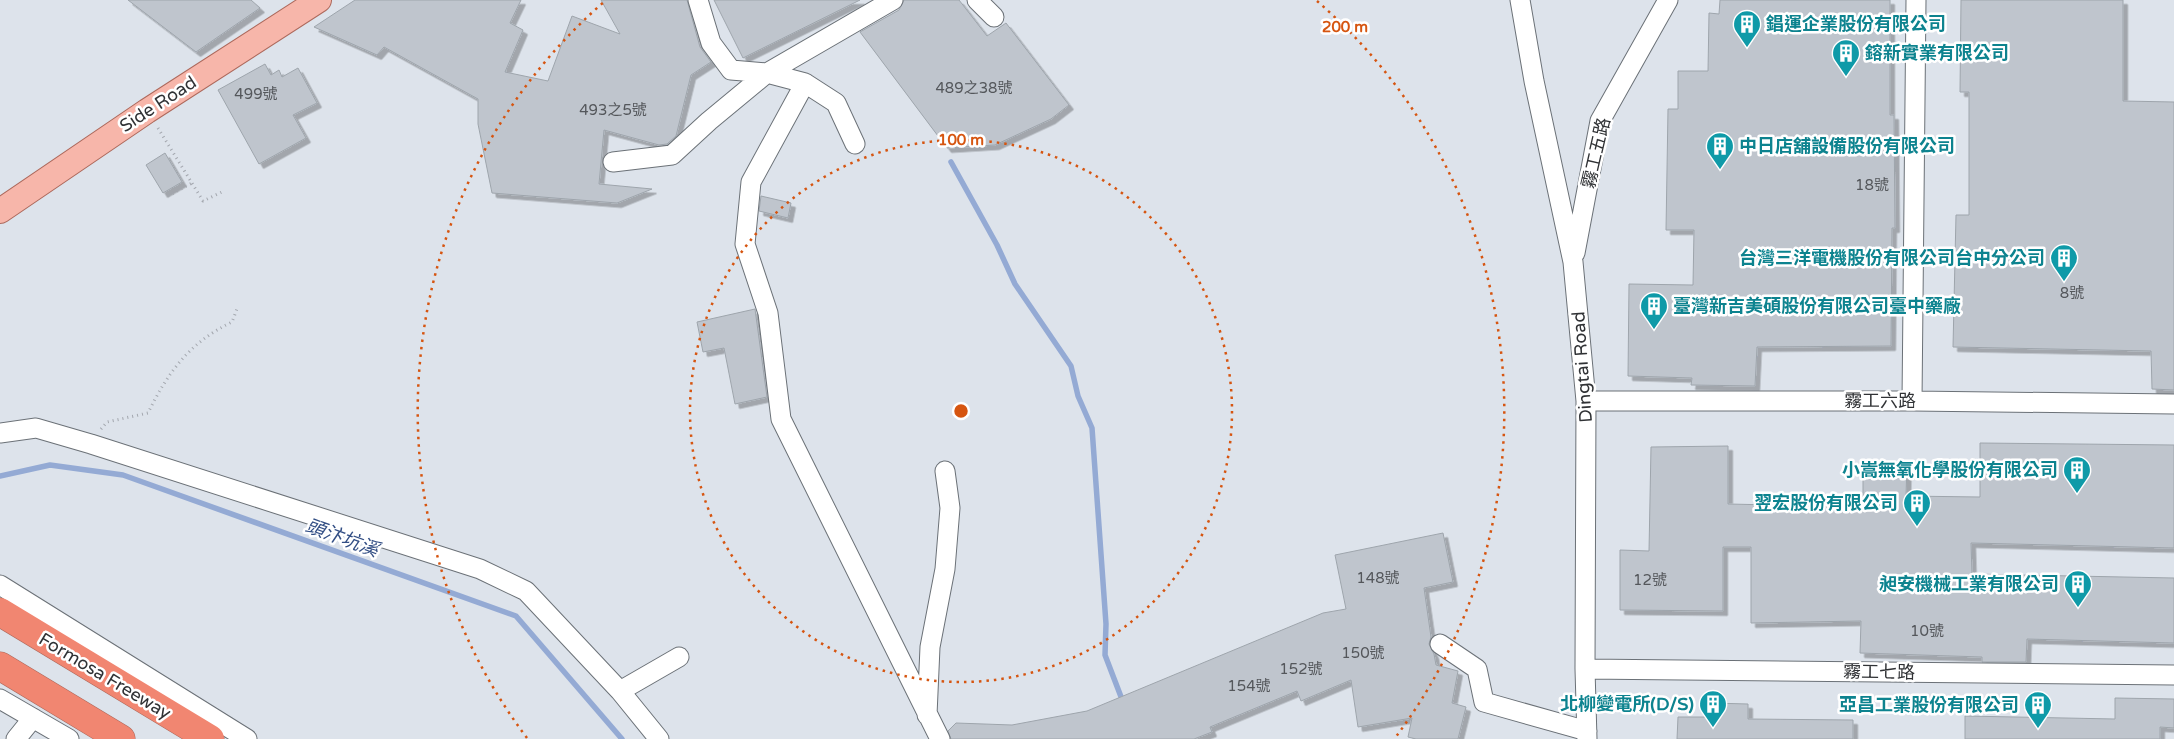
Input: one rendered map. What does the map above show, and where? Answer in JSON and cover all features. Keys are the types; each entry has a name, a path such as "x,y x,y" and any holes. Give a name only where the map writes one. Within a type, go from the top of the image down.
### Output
{"highway":[{"name":"Formosa Freeway","path":"0,612 210,739"},
{"path":"0,666 121,739"}],"main road":[{"name":"Side Road","path":"0,211 146,111 319,0"}],"street":[{"path":"698,0 711,43 732,70 767,74 805,83 836,103 854,144"},
{"path":"613,162 672,155 709,121 767,74 893,0"},
{"path":"977,0 994,17"},
{"name":"Dingtai Road","path":"1520,0 1534,80 1573,262 1586,401 1585,670 1587,735"},
{"name":"霧工五路","path":"1573,262 1600,121 1668,0"},
{"path":"1912,401 1916,0"},
{"path":"805,83 751,182 745,244 768,313 781,419 940,739"},
{"name":"霧工六路","path":"1586,401 1912,401 2174,404"},
{"path":"0,433 36,428 91,444 488,573 526,591 620,692 659,739"},
{"path":"927,716 930,646 945,569 950,508 945,471"},
{"path":"0,585 247,739"},
{"path":"1440,644 1477,669 1484,702 1587,735"},
{"path":"620,692 679,657"},
{"name":"霧工七路","path":"1585,670 2174,675"},
{"path":"0,700 69,739"},
{"path":"16,739 33,718"}],"path":[{"path":"146,111 203,201 224,191"},
{"path":"168,196 192,183"},
{"path":"91,444 107,422 148,413 158,392 178,361 212,332 232,322 237,309"}],"building":[{"path":"128,0 251,0 260,8 196,52"},
{"path":"355,0 521,0 510,23 523,30 505,72 548,81 572,16 620,34 601,0 687,0 700,47 711,62 691,75 676,136 667,144 659,145 604,130 599,184 652,189 617,203 492,193 478,124 478,99 384,47 377,55 314,27"},
{"path":"714,0 860,0 743,58"},
{"path":"904,0 959,0 987,36 1006,23 1069,105 1051,119 995,145 947,148 860,32 899,10"},
{"path":"1720,0 1890,0 1890,115 1894,115 1895,228 1892,228 1891,346 1757,347 1755,386 1691,385 1692,378 1628,376 1629,284 1693,285 1694,230 1666,230 1668,109 1678,109 1678,71 1708,71 1709,13 1719,14"},
{"path":"1961,0 2123,0 2123,101 2174,102 2174,390 2152,389 2151,351 1953,347 1956,215 1969,215 1969,92 1960,92"},
{"path":"265,64 271,75 279,70 282,77 298,68 317,103 293,115 306,138 259,164 218,90"},
{"path":"165,153 182,182 163,193 146,165"},
{"path":"761,196 791,203 788,218 759,211"},
{"path":"755,309 767,397 735,404 724,348 703,352 697,322"},
{"path":"1980,443 2174,445 2174,548 1971,543 1972,574 2174,578 2174,643 2027,639 2026,662 1982,662 1982,657 1860,653 1861,621 1751,623 1751,547 1723,547 1723,611 1620,610 1620,550 1649,551 1651,447 1728,446 1728,504 1863,507 1863,464 1907,464 1906,496 1980,497"},
{"path":"1443,533 1453,582 1424,588 1431,637 1429,644 1434,654 1436,665 1458,671 1452,703 1466,707 1458,739 1416,739 1408,737 1412,718 1358,727 1351,680 1301,701 1297,691 1210,727 1212,732 1194,739 951,739 948,731 956,723 1012,725 1087,711 1323,613 1346,609 1335,555"},
{"path":"2115,698 2174,699 2174,728 2160,727 2160,739 1965,739 1965,716 2115,719"},
{"path":"1712,703 1748,704 1748,719 1853,720 1853,739 1677,739 1678,717 1712,717"}],"waterway":[{"path":"951,162 997,245 1015,284 1071,366 1078,396 1092,428 1106,624 1105,655 1123,702"},
{"name":"頭汴坑溪","path":"0,476 50,465 123,475 516,616 622,739"}],"place":[{"name":"錩運企業股份有限公司","path":"1747,48"},
{"name":"鎔新實業有限公司","path":"1846,77"},
{"name":"中日店舖設備股份有限公司","path":"1720,170"},
{"name":"台灣三洋電機股份有限公司台中分公司","path":"2064,282"},
{"name":"臺灣新吉美碩股份有限公司臺中藥廠","path":"1654,330"},
{"name":"小嵩無氧化學股份有限公司","path":"2077,494"},
{"name":"翌宏股份有限公司","path":"1917,527"},
{"name":"昶安機械工業有限公司","path":"2078,608"},
{"name":"北柳變電所(D/S)","path":"1713,728"},
{"name":"亞昌工業股份有限公司","path":"2038,729"}]}
